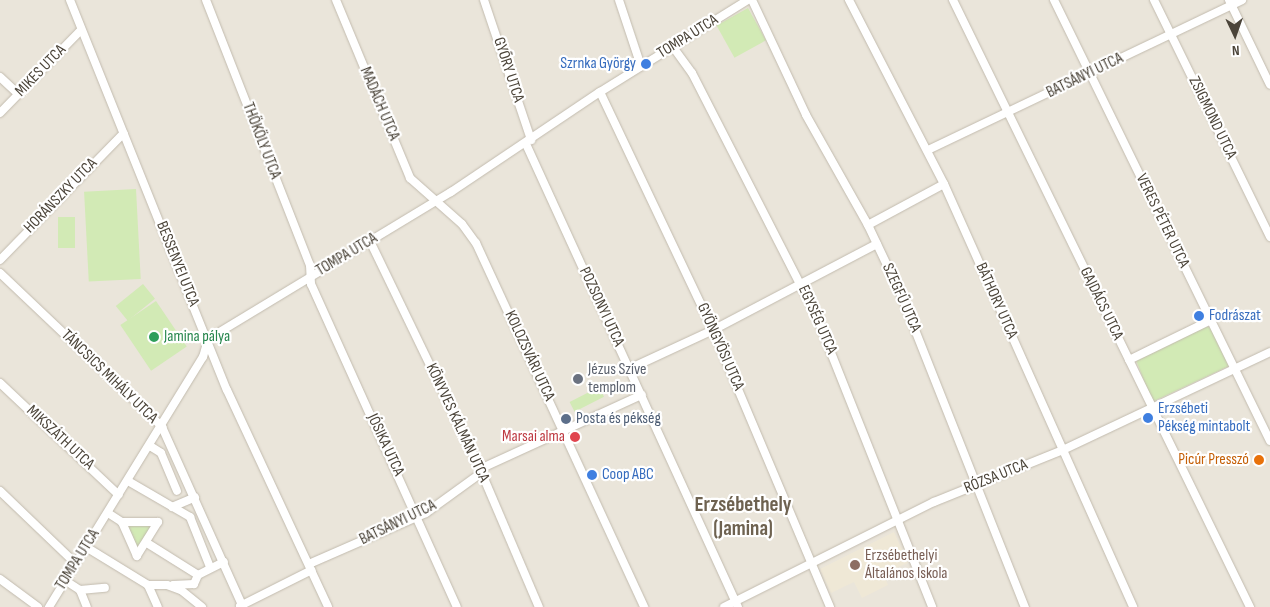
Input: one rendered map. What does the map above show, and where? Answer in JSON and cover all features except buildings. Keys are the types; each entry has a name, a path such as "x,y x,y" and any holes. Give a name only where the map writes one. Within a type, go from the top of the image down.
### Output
{"street":[{"name":"BESSENYEI UTCA","path":"70,0 227,390 328,607"},
{"name":"THÖKÖLY UTCA","path":"206,0 310,265 311,280"},
{"name":"MADÁCH UTCA","path":"336,0 410,178 433,201"},
{"name":"GYŐRY UTCA","path":"484,0 528,142"},
{"path":"619,0 641,66"},
{"name":"TOMPA UTCA","path":"49,607 162,427 203,357 208,339 311,280 528,142 600,92 748,0"},
{"name":"SZEGFŰ UTCA","path":"752,0 806,115 868,226 905,305 1026,607"},
{"name":"BÁTHORY UTCA","path":"849,0 944,184 1133,607"},
{"name":"GAJDÁCS UTCA","path":"953,0 1250,607"},
{"name":"VERES PÉTER UTCA","path":"1054,0 1270,441"},
{"name":"ZSIGMOND UTCA","path":"1154,0 1270,236"},
{"name":"BATSÁNYI UTCA","path":"928,150 1171,35 1230,3 1242,0"},
{"path":"1230,3 1270,84"},
{"name":"MIKES UTCA","path":"0,113 81,30"},
{"name":"EGYSÉG UTCA","path":"673,47 692,73 800,283 828,343 932,607"},
{"path":"0,77 18,94"},
{"name":"GYÖNGYÖSI UTCA","path":"600,92 713,330 830,607"},
{"name":"HORÁNSZKY UTCA","path":"0,260 124,133"},
{"name":"POZSONYI UTCA","path":"528,142 629,369 737,604"},
{"path":"868,226 944,184"},
{"name":"KOLOZSVÁRI UTCA","path":"433,201 462,224 476,243 564,430 644,607"},
{"name":"KÖNYVES KÁLMÁN UTCA","path":"370,241 481,471 538,607"},
{"path":"629,369 713,330 877,244"},
{"name":"TÁNCSICS MIHÁLY UTCA","path":"0,273 162,427 224,562 241,606"},
{"name":"JÓSIKA UTCA","path":"311,280 457,607"},
{"path":"1129,360 1211,320"},
{"name":"RÓZSA UTCA","path":"724,607 737,604 898,520 976,485 1063,450 1270,352"},
{"name":"MIKSZÁTH UTCA","path":"0,382 119,494"},
{"name":"BATSÁNYI UTCA","path":"241,606 310,567 418,516 481,471 564,430 642,395"},
{"path":"150,446 161,453 177,490"},
{"path":"128,481 190,517 210,567"},
{"path":"0,491 76,564"},
{"path":"172,507 195,497"},
{"path":"108,513 122,522 158,522 147,543 137,556 122,522"},
{"path":"147,543 198,575"},
{"path":"86,547 148,585 186,588 196,583 198,575 210,567 224,562"},
{"path":"0,579 38,607"},
{"path":"66,580 80,590 87,607"},
{"path":"148,585 158,607"},
{"path":"80,590 105,588"},
{"path":"186,588 202,607"}],"shaded area":[{"path":"0,0 1270,0 1270,607 0,607"},
{"path":"894,532 908,563 883,573 888,585 862,598 854,582 831,593 820,569"}],"green space":[{"path":"748,8 766,40 734,58 717,25"},
{"path":"136,189 141,279 89,282 84,192"},
{"path":"58,217 75,217 75,248 58,248"},
{"path":"143,284 155,299 128,321 116,306"},
{"name":"Jamina pálya","path":"156,301 187,347 151,371 120,325"},
{"path":"1205,326 1211,328 1229,366 1152,402 1136,360"},
{"path":"599,387 604,397 575,412 570,402"},
{"path":"149,524 152,530 141,548 134,547 125,525"}],"place":[{"name":"Szrnka György","path":"646,64"},
{"name":"Fodrászat","path":"1199,316"},
{"name":"Jamina pálya","path":"154,337"},
{"name":"Jézus Szíve templom","path":"578,379"},
{"name":"Erzsébeti Pékség mintabolt","path":"1148,418"},
{"name":"Posta és pékség","path":"566,419"},
{"name":"Marsai alma","path":"575,437"},
{"name":"Picúr Presszó","path":"1259,460"},
{"name":"Coop ABC","path":"592,475"},
{"name":"Erzsébethelyi Általános Iskola","path":"855,565"}],"district":[{"name":"Erzsébethely (Jamina)","path":"743,517"}]}
